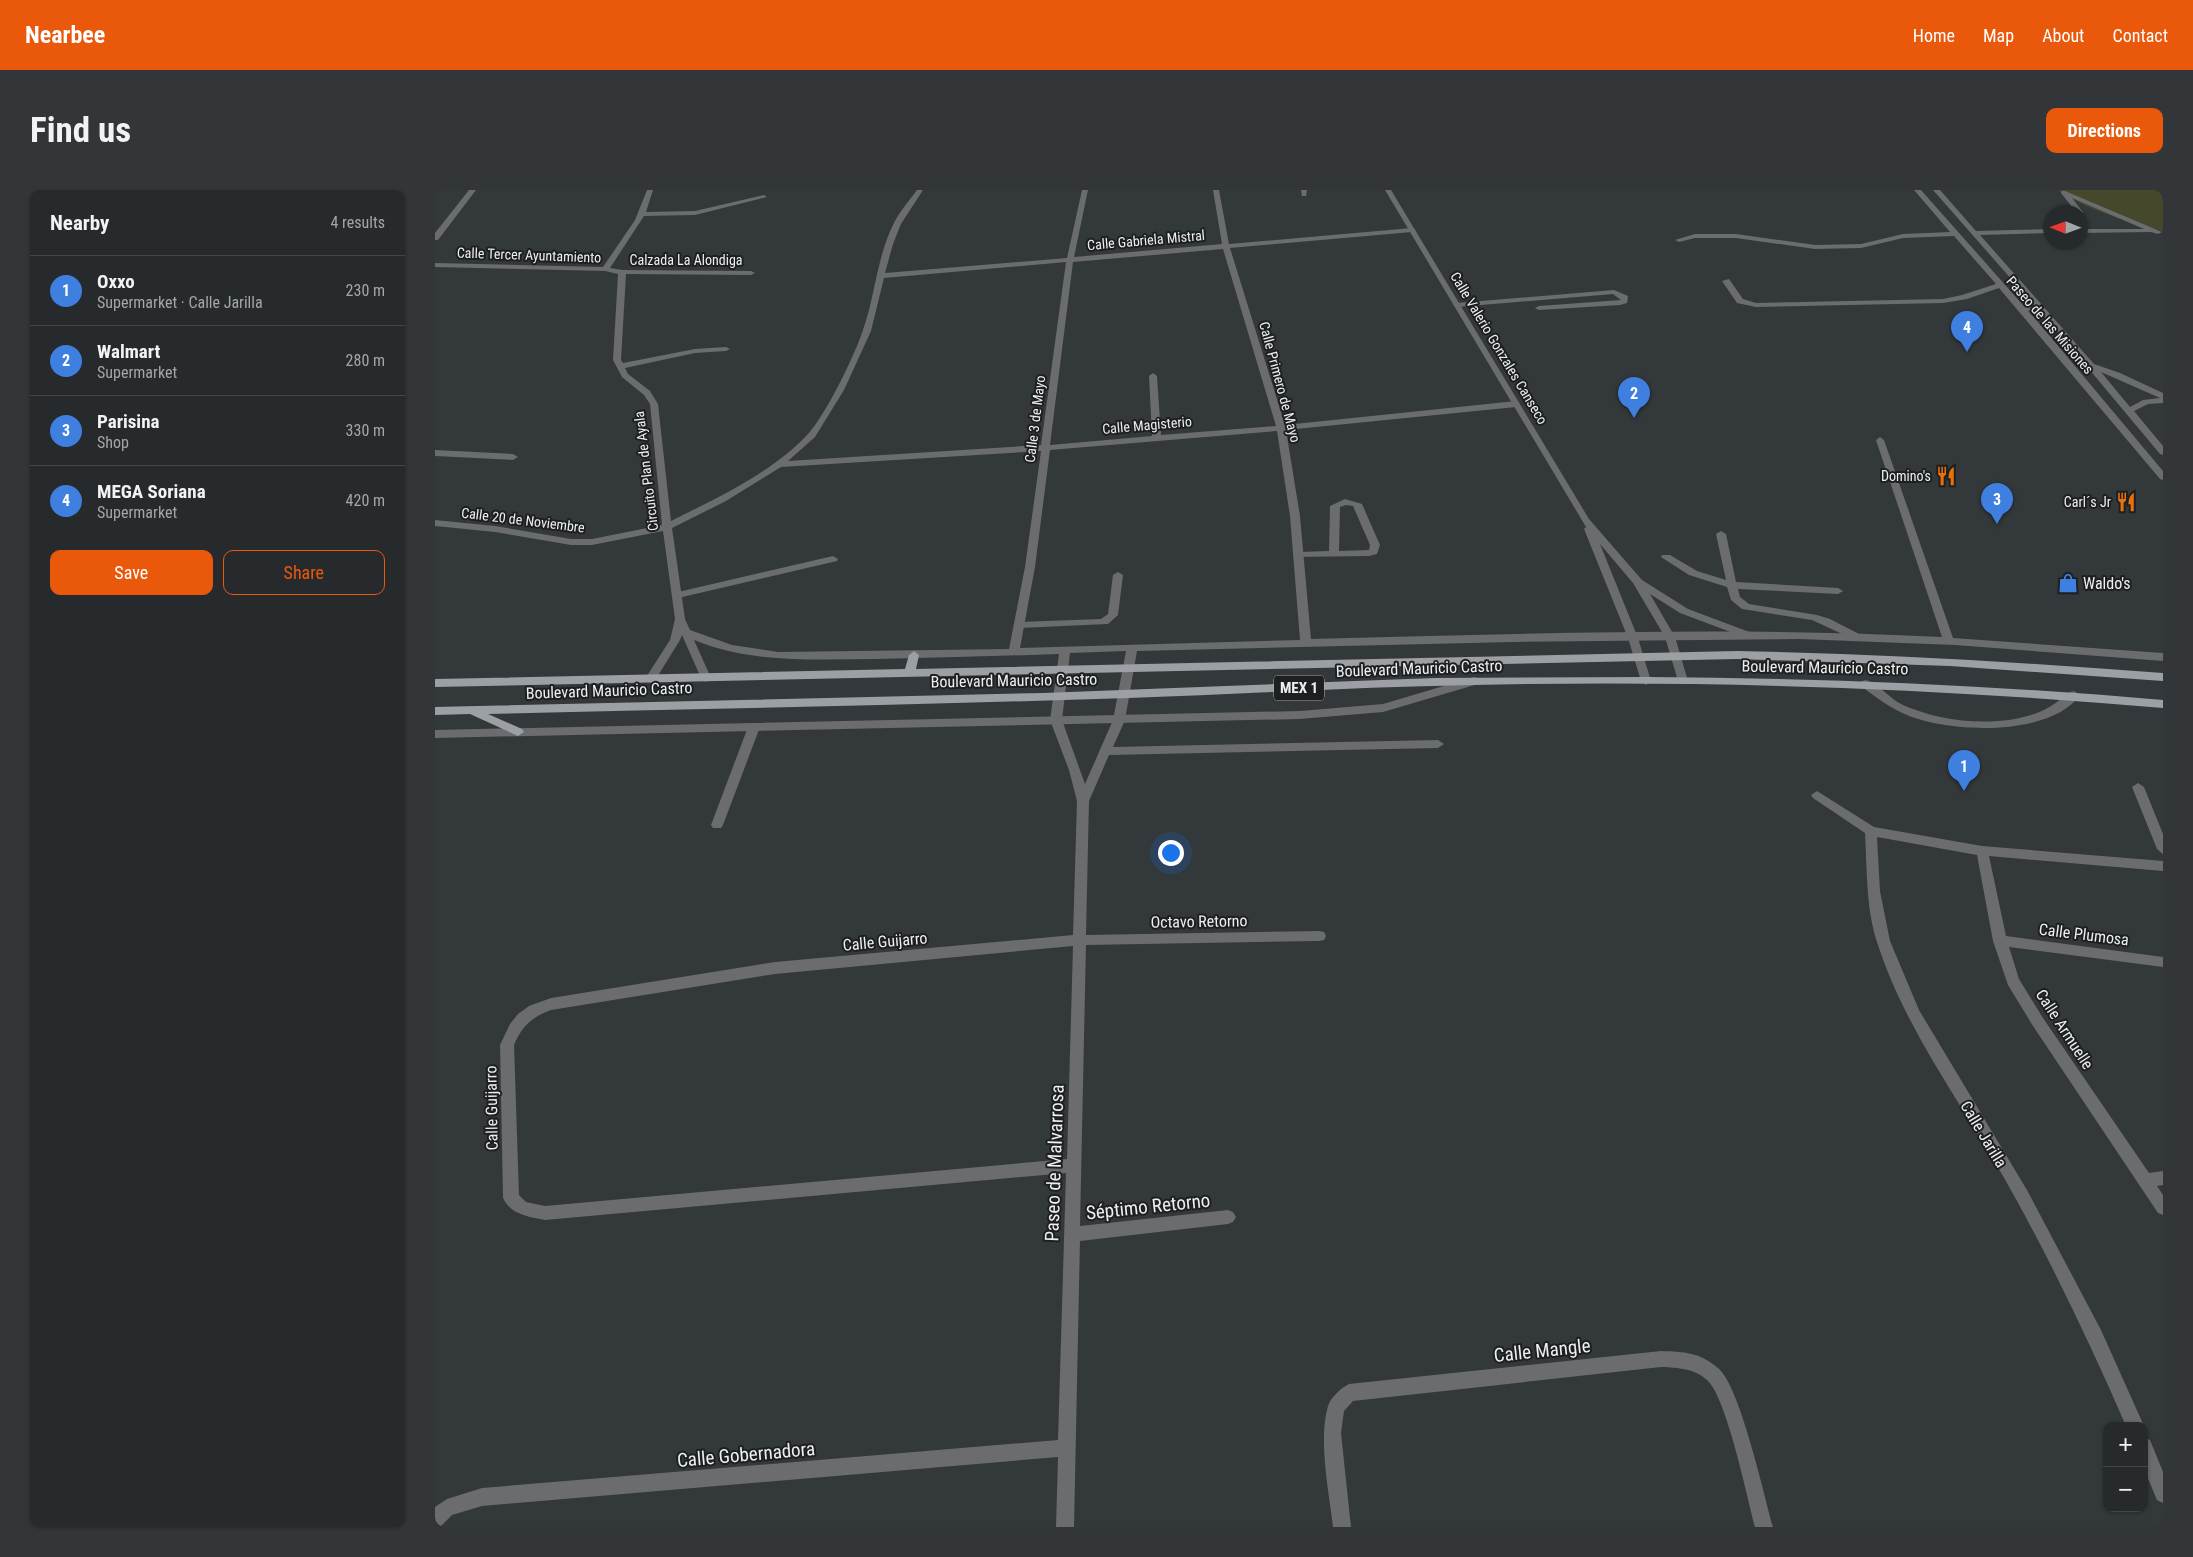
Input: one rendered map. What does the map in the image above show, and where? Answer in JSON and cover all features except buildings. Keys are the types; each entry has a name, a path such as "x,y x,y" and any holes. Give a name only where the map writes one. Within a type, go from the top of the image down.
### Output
{"main road":[{"path":"909,672 914,655"},
{"name":"Boulevard Mauricio Castro","path":"435,683 1676,655 1852,657 2021,665 2163,677"},
{"name":"Boulevard Mauricio Castro","path":"435,711 1124,694 1474,681 1646,680 1866,684 2074,695 2163,704"},
{"path":"469,710 518,732"}],"street":[{"path":"435,238 473,190"},
{"path":"605,269 641,214 650,198 651,190"},
{"name":"Calle 20 de Noviembre","path":"435,523 495,529 578,542 621,537 667,527 723,499 779,464 812,435 840,390 867,331 889,244 897,224 920,190"},
{"name":"Calle 3 de Mayo","path":"1014,652 1030,567 1070,259 1085,190"},
{"name":"Calle Primero de Mayo","path":"1216,190 1226,246 1281,428 1299,556 1306,644"},
{"name":"Calle Valerio Gonzales Canseco","path":"1389,190 1585,520"},
{"name":"Paseo de las Misiones","path":"1917,190 2022,309 2163,477"},
{"name":"Paseo de las Misiones","path":"1936,190 2041,308 2163,452"},
{"path":"2062,191 2074,205"},
{"path":"2062,191 2161,233"},
{"path":"641,214 695,213 764,197"},
{"path":"2088,220 2161,233"},
{"name":"Calle Gabriela Mistral","path":"882,276 1412,230"},
{"path":"1974,233 2043,231"},
{"path":"1679,240 1695,236 1736,236 1815,247 1861,246 1903,236 1954,234"},
{"name":"Calle Tercer Ayuntamiento","path":"435,265 605,269 622,272"},
{"path":"622,272 617,360 621,366 695,351 725,349"},
{"name":"Calzada La Alondiga","path":"622,272 751,273"},
{"path":"1726,281 1740,300 1756,305 1943,301 1964,297 2000,285"},
{"path":"1457,305 1615,292 1625,298 1620,303 1539,308"},
{"path":"2022,309 2041,308"},
{"name":"Circuito Plan de Ayala","path":"621,366 625,375 647,393 654,404 667,527 680,618 706,678"},
{"path":"2070,366 2091,366 2117,375 2163,396"},
{"path":"1153,376 1157,438"},
{"path":"2128,411 2146,402 2163,400"},
{"name":"Calle Magisterio","path":"779,464 1044,448 1281,428 1516,404"},
{"path":"1880,440 1949,641"},
{"path":"435,453 513,457"},
{"path":"1299,556 1369,553 1375,549 1357,504 1345,502 1335,506 1334,554"},
{"path":"1585,520 1637,581 1670,637 1683,681"},
{"path":"1585,520 1633,638 1646,680"},
{"path":"1721,534 1735,598 1746,607 1813,617 1857,637"},
{"path":"1666,557 1693,574 1732,585 1838,591"},
{"path":"677,595 833,559"},
{"path":"1019,625 1104,622 1113,616 1118,575"},
{"path":"1637,581 1684,611 1748,635"},
{"name":"Circuito Plan de Ayala","path":"650,679 675,640 680,618"},
{"path":"686,632 706,642 733,650 766,656 914,655 1132,648 1748,635 1949,641 2163,657"},
{"name":"Paseo de Malvarrosa","path":"1083,801 1119,720 1132,648"},
{"path":"1056,720 1065,650"},
{"path":"435,734 1119,720 1354,712 1383,708 1474,681"},
{"path":"1866,684 1896,706 1937,722 1959,724 1990,725 2043,715 2074,695"},
{"name":"Paseo de Malvarrosa","path":"1056,720 1075,770 1083,801 1065,1527"},
{"path":"717,825 754,727"},
{"path":"1105,751 1438,744"},
{"path":"2137,787 2163,849"},
{"path":"1817,795 1871,831 1982,851 2163,866"},
{"name":"Calle Jarilla","path":"1871,831 1874,891 1883,941 1913,1013 2022,1196 2095,1336 2133,1422"},
{"name":"Calle Armuelle","path":"1982,851 2000,942 2013,980 2038,1022 2163,1208"},
{"name":"Octavo Retorno","path":"1081,940 1319,936"},
{"name":"Calle Guijarro","path":"1074,1165 545,1213 522,1208 511,1198 507,1045 515,1025 529,1012 551,1004 775,968 1081,940"},
{"name":"Calle Plumosa","path":"2000,942 2163,962"},
{"path":"2146,1182 2163,1178"},
{"name":"Séptimo Retorno","path":"1072,1234 1228,1217"},
{"name":"Calle Mangle","path":"1343,1527 1332,1433 1336,1407 1349,1393 1661,1359 1692,1361 1713,1375 1729,1400 1764,1527"},
{"name":"Calle Gobernadora","path":"435,1520 447,1508 482,1497 1066,1448"},
{"path":"2148,1456 2163,1494"}],"green space":[{"path":"2058,190 2163,190 2163,231 2096,210"}],"place":[{"name":"MEGA Soriana","path":"1967,352"},
{"name":"Walmart","path":"1634,418"},
{"name":"Domino's","path":"1946,476"},
{"name":"Carl´s Jr","path":"2126,502"},
{"name":"Parisina","path":"1997,524"},
{"name":"Waldo's","path":"2068,583"},
{"name":"Oxxo","path":"1964,791"}]}
